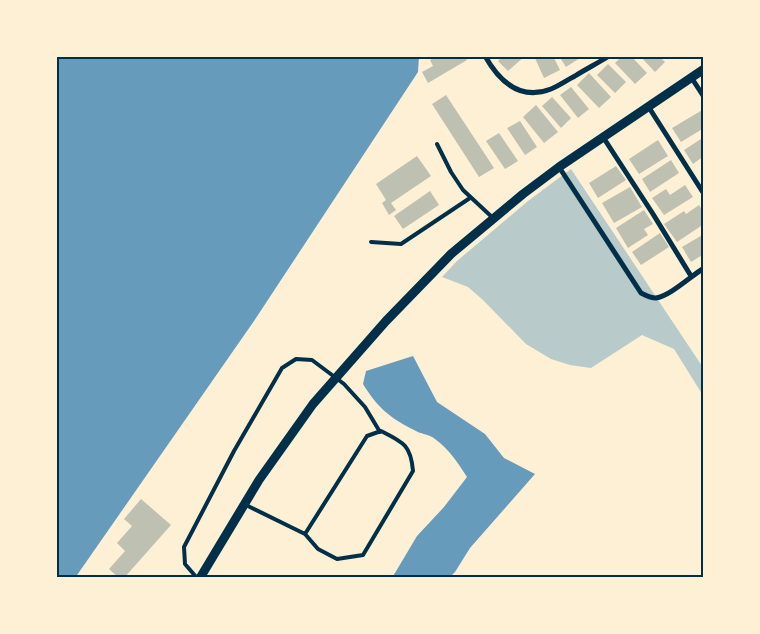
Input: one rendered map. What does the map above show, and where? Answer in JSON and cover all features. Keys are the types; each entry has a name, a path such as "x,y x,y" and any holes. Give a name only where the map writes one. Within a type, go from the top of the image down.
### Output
{"street":[{"path":"485,56 501,80 515,90 525,93 539,93 552,89 609,56"},
{"path":"198,578 259,480 314,404 386,321 451,254 523,194 559,167 602,136 704,69"},
{"path":"691,77 704,97"},
{"path":"648,106 704,194"},
{"path":"602,136 654,214 691,276"},
{"path":"559,167 641,293 656,298 666,294 704,268"}],"lane":[{"path":"437,144 451,172 463,190 494,218"},
{"path":"372,242 401,244 470,198"},
{"path":"198,578 184,564 184,547 234,451 282,368 296,358 312,360 344,384 365,407 380,432 403,442 412,456 413,471 363,555 337,559 318,549 305,534 244,504"},
{"path":"305,534 367,436 380,432"}],"shaded area":[{"path":"571,169 704,369 704,397 674,349 642,335 591,368 570,365 551,359 526,344 468,287 442,277 457,261 528,201"}],"water":[{"path":"56,56 419,56 418,72 254,321 75,578 56,578"},
{"path":"413,356 437,402 485,434 504,458 535,474 470,548 449,578 392,578 417,536 444,507 467,477 445,447 433,437 405,426 391,416 379,405 363,384 366,371"}],"building":[{"path":"436,56 465,56 467,60 428,83 422,72 433,66 430,60"},
{"path":"503,56 525,56 508,71 498,61"},
{"path":"534,56 553,56 560,70 544,78"},
{"path":"559,56 578,56 580,58 566,67"},
{"path":"622,56 631,56 647,73 635,84 615,63"},
{"path":"640,56 659,56 665,62 655,72"},
{"path":"608,64 626,82 615,93 597,75"},
{"path":"589,73 611,97 599,108 577,85"},
{"path":"571,87 589,109 578,118 560,95"},
{"path":"446,95 494,168 479,177 432,104"},
{"path":"552,97 571,118 561,128 542,106"},
{"path":"536,105 558,132 544,143 523,117"},
{"path":"704,109 704,128 681,142 672,128"},
{"path":"520,121 537,147 525,155 507,128"},
{"path":"499,133 518,161 505,169 486,141"},
{"path":"704,137 704,156 693,164 684,150"},
{"path":"658,140 668,156 639,174 629,159"},
{"path":"417,156 431,176 391,203 396,210 389,215 382,203 386,200 376,184"},
{"path":"671,160 679,173 650,192 642,179"},
{"path":"616,166 626,180 598,198 589,183"},
{"path":"685,185 693,197 664,215 652,198 666,189 670,195"},
{"path":"630,187 642,207 614,223 602,203"},
{"path":"430,191 439,205 403,229 394,216"},
{"path":"699,205 704,213 704,224 677,242 664,224 684,211 686,214"},
{"path":"644,210 653,224 644,229 648,235 628,248 616,228"},
{"path":"660,233 669,247 641,265 632,252"},
{"path":"704,234 704,254 691,262 682,247"},
{"path":"141,499 171,525 124,578 119,578 109,569 125,551 117,543 132,526 124,519"}]}
